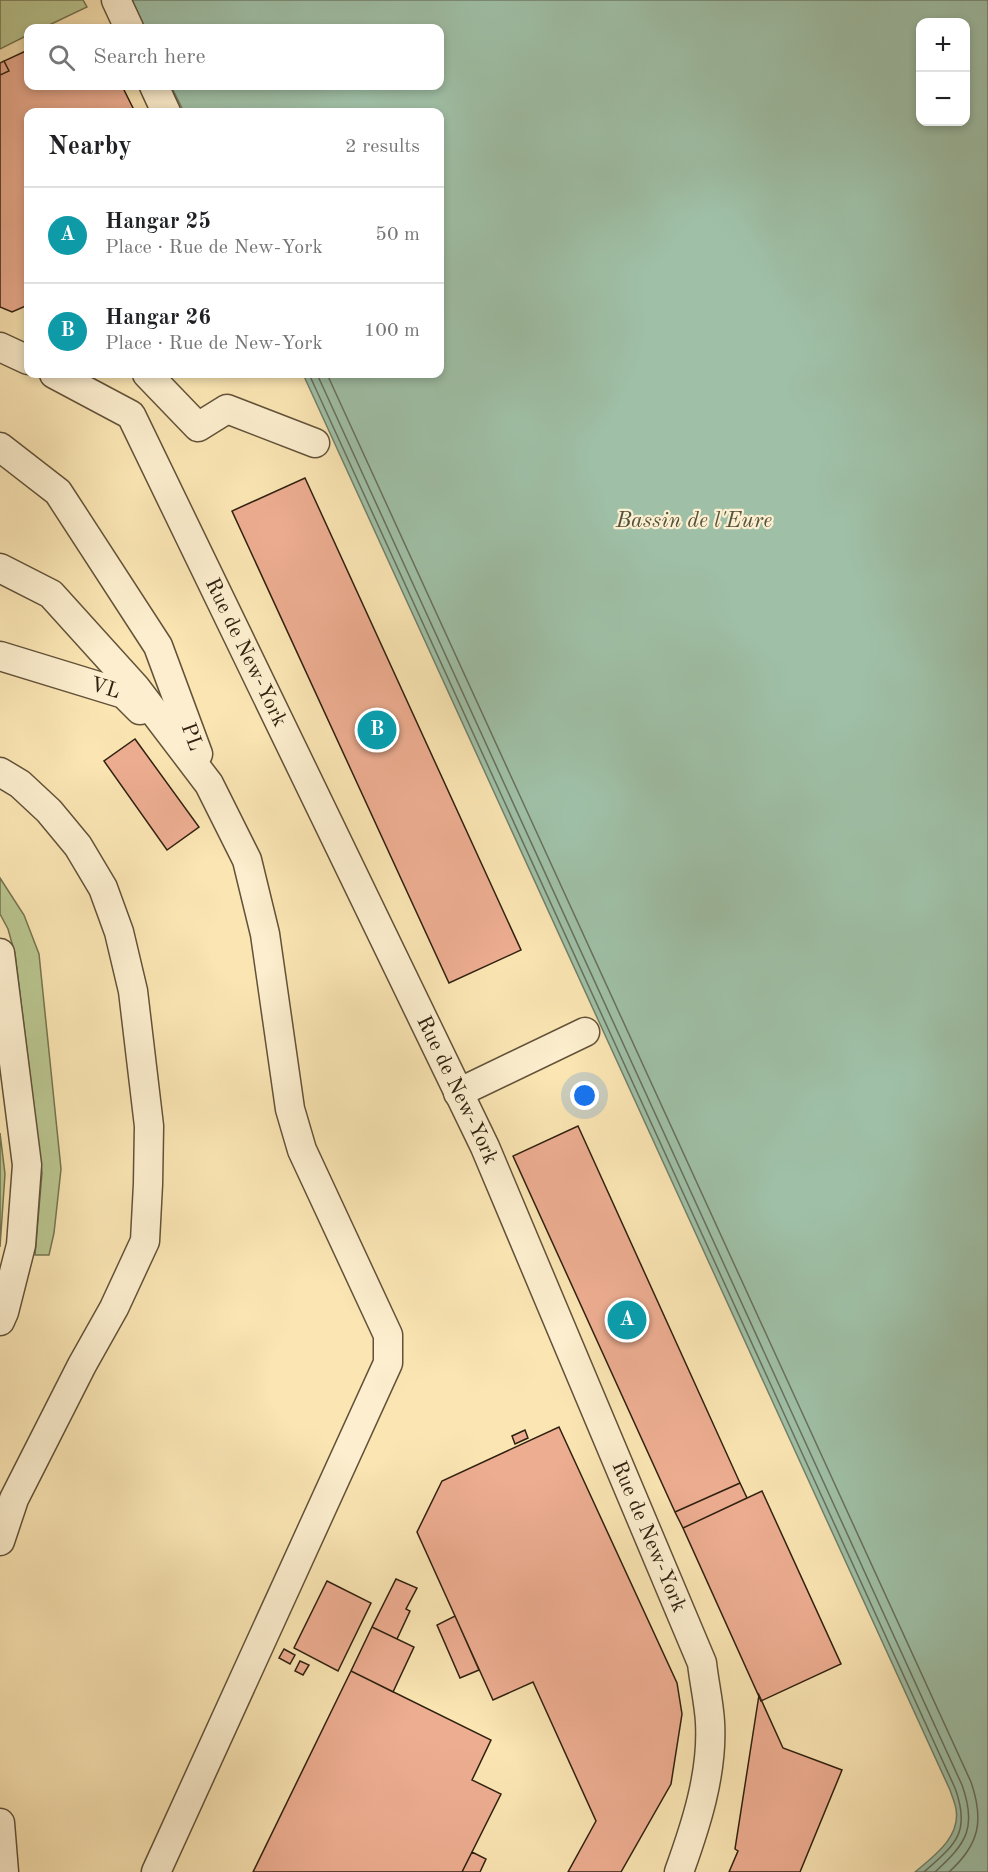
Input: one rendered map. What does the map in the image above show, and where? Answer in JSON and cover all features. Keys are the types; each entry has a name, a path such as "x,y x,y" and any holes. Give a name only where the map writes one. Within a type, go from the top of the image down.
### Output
{"street":[{"path":"116,0 127,24"},
{"path":"156,90 164,108"},
{"name":"Rue de New-York","path":"62,378 131,415 484,1147 702,1662 710,1724 707,1776 692,1834 679,1872"},
{"path":"151,378 198,427 227,409 315,443"},
{"name":"PL","path":"0,447 58,492 158,646 209,784"},
{"name":"PL","path":"0,568 51,594 136,688 209,784"},
{"name":"VL","path":"0,656 124,694 209,784"},
{"path":"0,772 20,784 49,811 78,846 103,888 120,932 133,991 149,1126 144,1241 114,1308 82,1365 14,1499 0,1541"},
{"path":"156,1872 388,1362 388,1335 382,1320 302,1150 288,1099 266,934 247,860 209,784"},
{"path":"0,954 27,1166 21,1245 0,1321"},
{"path":"458,1093 585,1032"},
{"path":"0,1823 4,1872"}],"shaded area":[{"path":"0,0 83,0 87,7 51,24 24,24 24,37 0,49"},
{"path":"0,878 24,915 39,954 61,1169 54,1233 49,1255 35,1255 42,1173 15,954 8,929 0,914"},
{"path":"0,1133 5,1174 0,1247"}],"water":[{"name":"Bassin de l'Eure","path":"132,0 988,0 988,1872 915,1872 944,1845 954,1828 956,1809 950,1790 305,378 444,378 444,108 182,108 173,90 444,90 444,24 143,24"}],"building":[{"path":"24,52 24,90 124,90 133,108 24,108 24,307 12,312 0,307 0,75 9,71 4,61"},
{"path":"4,61 9,71 0,75 0,63"},
{"path":"305,478 521,950 449,983 232,511"},
{"path":"135,739 199,827 167,850 104,761"},
{"path":"578,1126 740,1483 675,1512 513,1156"},
{"path":"559,1427 677,1683 682,1714 671,1784 621,1872 568,1872 596,1821 533,1682 493,1700 417,1532 442,1481"},
{"path":"525,1430 528,1438 515,1444 512,1436"},
{"path":"740,1483 747,1498 683,1528 675,1512"},
{"path":"762,1491 841,1664 761,1701 683,1528"},
{"path":"396,1579 417,1588 406,1609 410,1611 397,1639 372,1627"},
{"path":"327,1581 371,1603 338,1671 294,1648"},
{"path":"455,1616 479,1670 460,1678 437,1625"},
{"path":"372,1627 414,1647 393,1692 351,1671"},
{"path":"284,1649 295,1655 290,1664 279,1658"},
{"path":"300,1661 309,1665 303,1675 295,1671"},
{"path":"351,1671 491,1740 472,1780 501,1794 462,1872 253,1872"},
{"path":"759,1695 783,1748 842,1770 800,1872 729,1872 738,1851 735,1849"},
{"path":"472,1852 486,1859 480,1872 462,1872"}],"place":[{"name":"Hangar 26","path":"377,730"},
{"name":"Hangar 25","path":"627,1320"}]}
